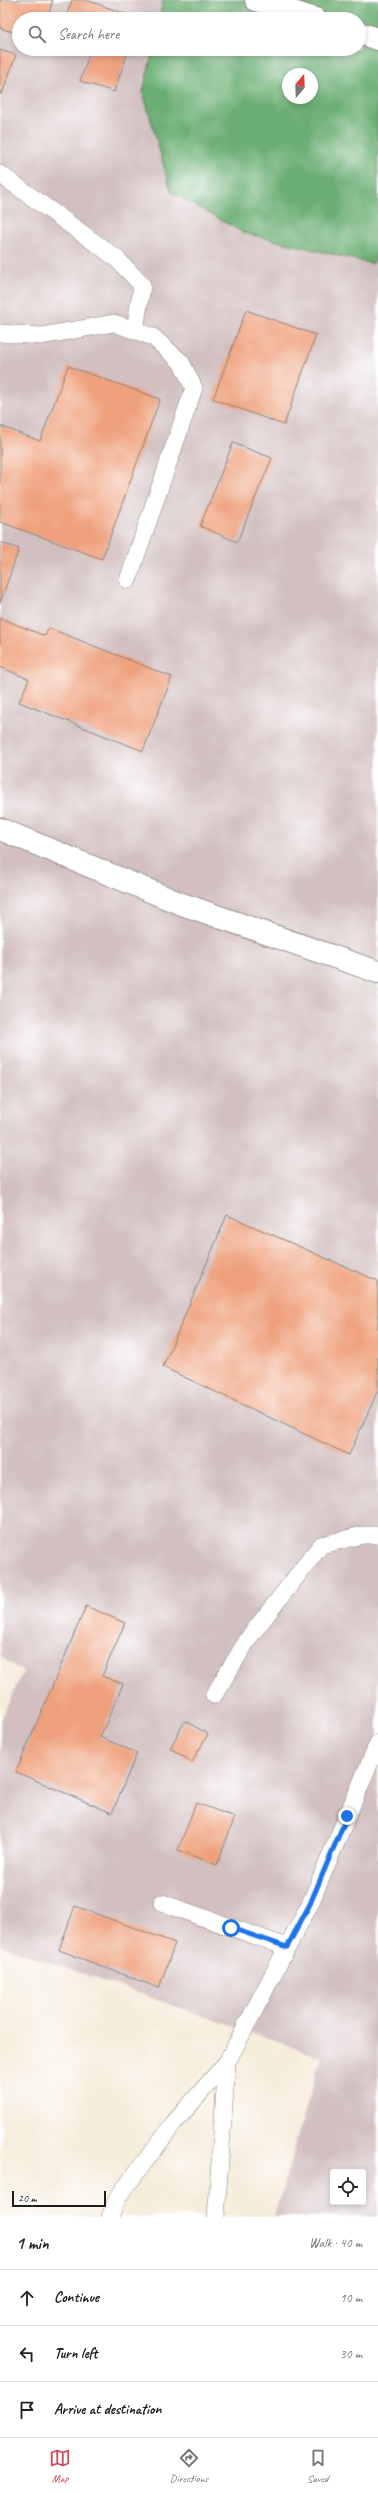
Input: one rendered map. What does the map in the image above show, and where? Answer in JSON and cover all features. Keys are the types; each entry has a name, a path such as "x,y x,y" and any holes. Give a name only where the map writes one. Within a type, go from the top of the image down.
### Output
{"street":[{"path":"256,0 293,12"},
{"path":"366,35 378,39"},
{"path":"0,829 179,903 378,972"}],"lane":[{"path":"0,174 116,258 142,285 135,330"},
{"path":"0,333 41,336 114,323 153,337 181,362 194,388 128,580"},
{"path":"214,1695 250,1636 321,1545 363,1534 378,1535"},
{"path":"110,2217 118,2197 174,2123 227,2062 310,1904 378,1743"},
{"path":"162,1903 287,1947"},
{"path":"216,2217 227,2062"}],"shaded area":[{"path":"0,0 378,0 378,2217 274,2217 321,2057 0,1945 0,1720 23,1672 0,1656"}],"green space":[{"path":"163,0 378,0 378,250 373,264 244,233 171,192 143,92 151,56 366,56 366,12 160,12"}],"building":[{"path":"0,0 53,0 49,12 12,12 12,32 0,28"},
{"path":"72,0 86,0 120,12 68,12"},
{"path":"0,50 12,54 12,56 16,56 2,94 0,94"},
{"path":"89,56 127,56 114,92 80,81"},
{"path":"246,310 316,335 284,425 213,399"},
{"path":"68,366 160,399 102,559 0,522 0,426 40,441"},
{"path":"233,443 272,458 237,542 200,526"},
{"path":"0,542 19,549 0,603"},
{"path":"0,618 45,636 49,628 172,677 143,751 19,702 29,679 0,667"},
{"path":"227,1215 378,1281 378,1390 349,1455 163,1367"},
{"path":"86,1606 125,1623 102,1676 123,1684 100,1737 137,1753 112,1813 16,1772"},
{"path":"185,1721 208,1734 192,1762 170,1748"},
{"path":"196,1803 235,1817 217,1865 178,1850"},
{"path":"75,1906 175,1943 159,1988 59,1950"}],"route":[{"path":"231,1928 287,1947 310,1904 347,1816"}]}
